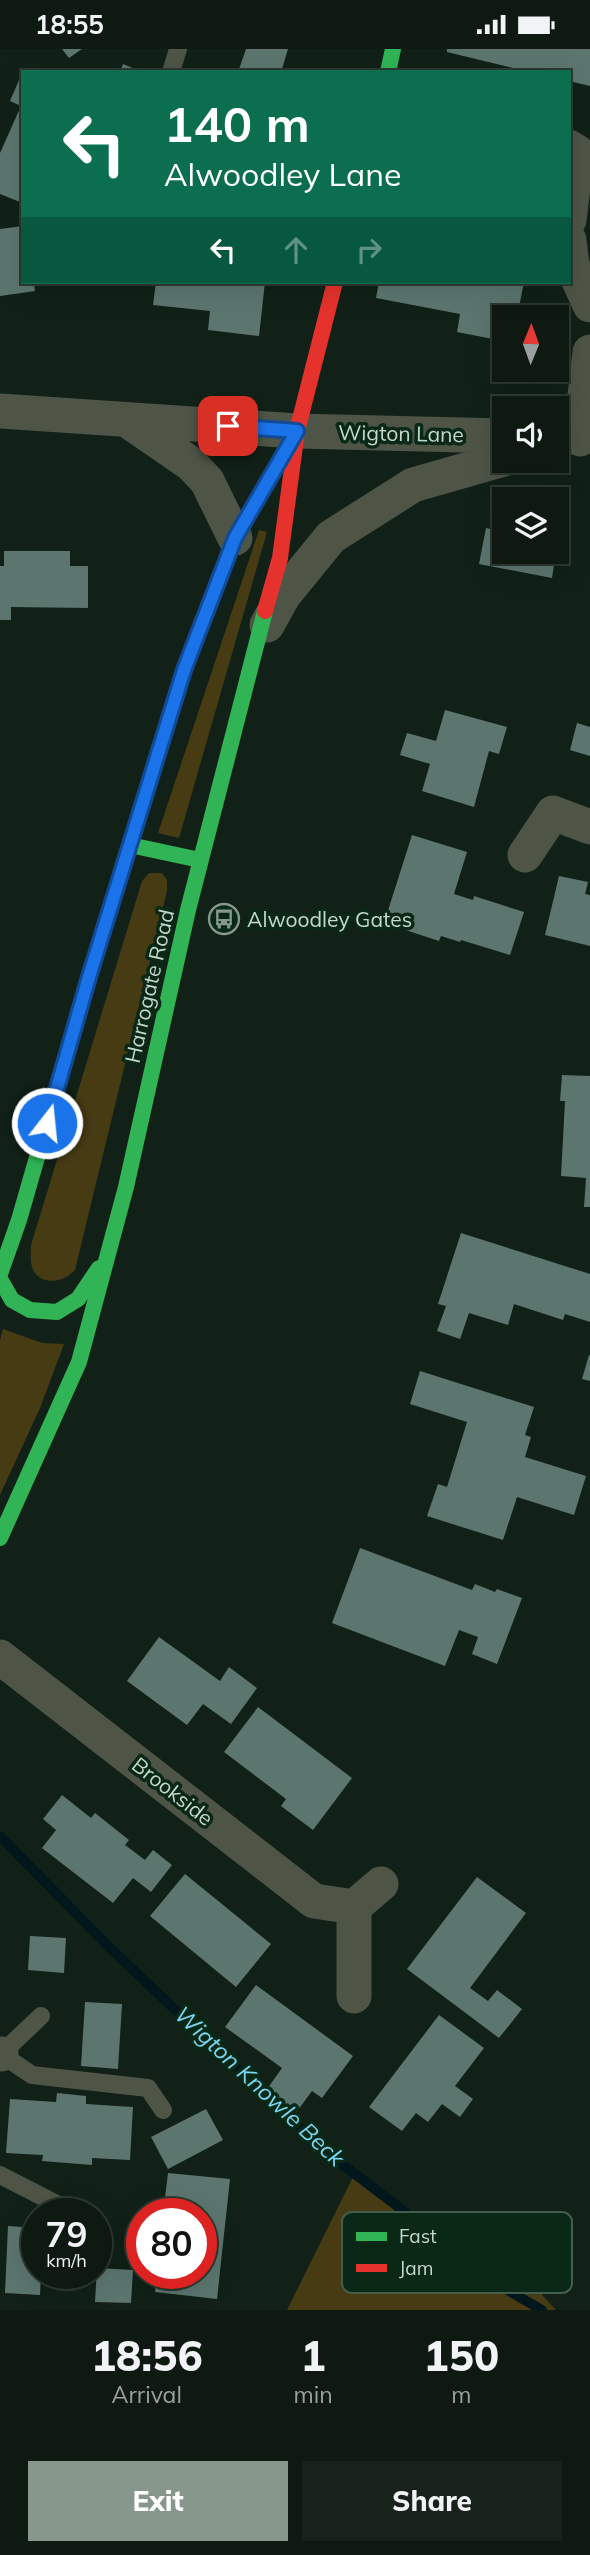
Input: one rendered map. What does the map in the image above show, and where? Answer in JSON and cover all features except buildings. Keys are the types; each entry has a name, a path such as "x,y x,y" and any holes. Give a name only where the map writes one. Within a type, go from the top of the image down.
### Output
{"highway":[{"path":"388,70 393,49"},
{"name":"Harrogate Road","path":"0,1538 79,1362 108,1255 126,1187 200,860 280,558 297,431 334,284"},
{"name":"Harrogate Road","path":"0,1276 184,670 235,538 297,431"},
{"path":"130,845 200,860"},
{"path":"0,1276 12,1300 30,1310 57,1312 78,1299 108,1255"}],"street":[{"path":"571,148 577,152 571,202"},
{"path":"571,257 572,265 590,305"},
{"path":"571,441 590,352"},
{"name":"Wigton Lane","path":"0,411 297,431 492,436"},
{"path":"125,419 191,464 207,481 235,538"},
{"name":"Wigton Lane","path":"256,644 283,596 331,537 413,485 492,462"},
{"path":"526,855 553,813 590,827"},
{"name":"Brookside","path":"0,1657 314,1901 354,1907"},
{"path":"354,1996 354,1907 381,1884"}],"lane":[{"path":"172,70 178,49"},
{"path":"41,2017 1,2054 32,2075 148,2088 163,2110"},
{"path":"0,2175 45,2198"}],"shaded area":[{"path":"259,530 267,532 179,838 158,833"},
{"path":"149,873 162,873 167,880 167,891 75,1270 55,1281 44,1280 33,1270 31,1245 142,881"},
{"path":"3,1329 42,1343 64,1344 40,1408 0,1495 0,1340"},
{"path":"354,2175 414,2212 342,2212 342,2293 540,2293 556,2310 287,2310"}],"waterway":[{"name":"Wigton Knowle Beck","path":"0,1836 108,1946 322,2149 405,2212"},
{"name":"Wigton Knowle Beck","path":"512,2293 542,2310"}],"traffic: fast":[{"path":"388,70 393,49"},
{"path":"0,1538 79,1362 126,1187 188,910 265,611"},
{"path":"0,1274 19,1220 89,977 184,670 198,634"},
{"path":"130,845 200,860"},
{"path":"0,1279 12,1300 30,1310 57,1312 78,1299 99,1268"}],"traffic: jam":[{"path":"265,611 280,558 297,431 334,284"},
{"path":"198,634 235,538 287,448"}],"place":[{"name":"Alwoodley Gates","path":"224,919"}],"route":[{"path":"47,1123 184,670 235,538 297,431 228,426"}]}
